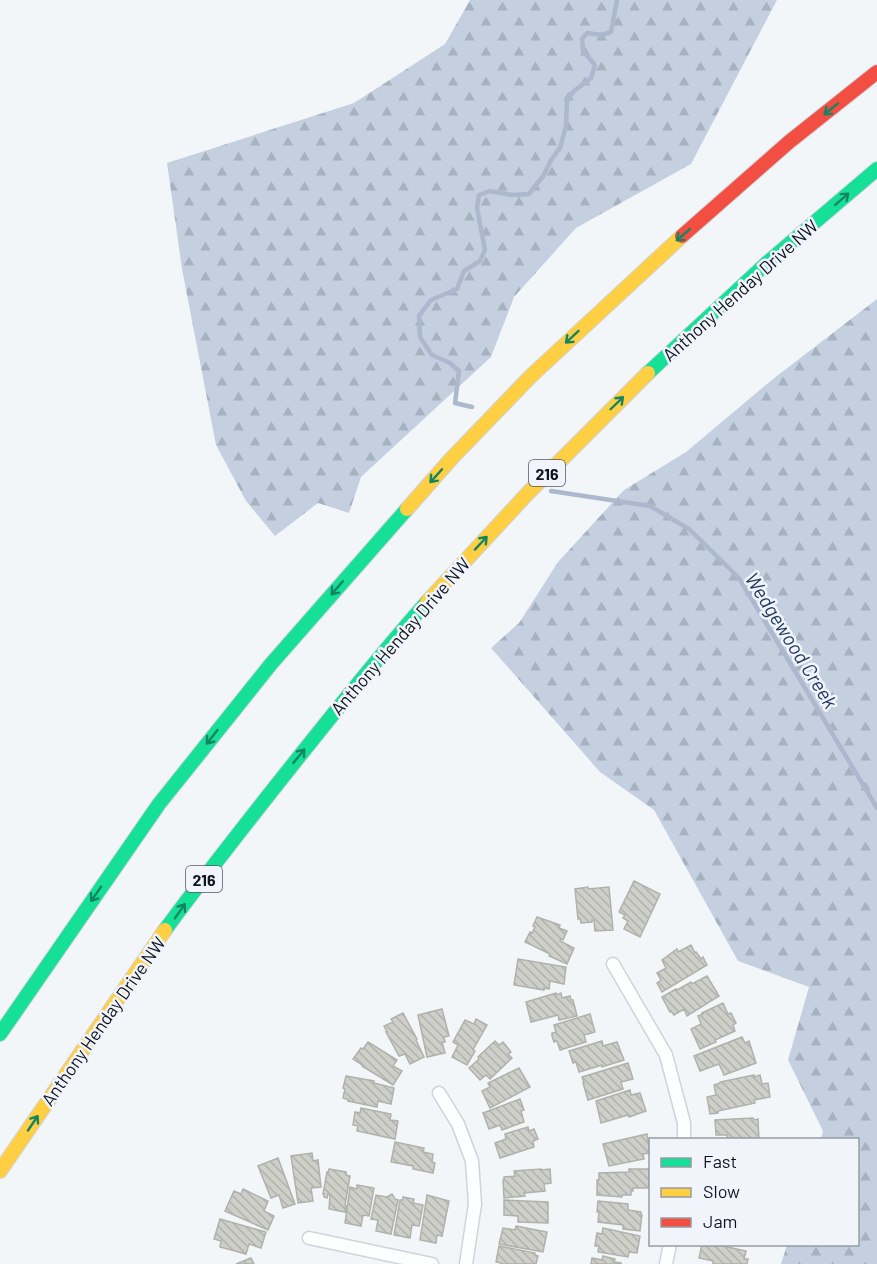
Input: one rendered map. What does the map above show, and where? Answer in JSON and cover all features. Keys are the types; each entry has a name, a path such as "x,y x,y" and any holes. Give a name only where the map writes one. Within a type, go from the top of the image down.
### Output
{"highway":[{"path":"0,1034 159,804 271,664 451,459 531,376 672,244 789,142 877,72"},
{"name":"Anthony Henday Drive NW","path":"0,1171 183,905 354,688 427,601 573,446 764,266 877,169"},
{"path":"0,1026 31,988"}],"street":[{"path":"613,964 666,1054 684,1123 684,1138"},
{"path":"439,1093 458,1124 472,1161 475,1204 466,1264"},
{"path":"309,1238 432,1264"},
{"path":"666,1264 670,1246"}],"green space":[{"path":"470,0 777,0 691,164 576,228 514,297 491,357 361,477 349,513 318,503 275,536 246,501 216,445 182,269 167,163 354,103 445,44"},
{"path":"877,299 877,1264 781,1264 787,1246 859,1246 859,1138 821,1138 823,1131 788,1060 809,987 738,961 654,810 600,772 491,648 519,623 558,562 624,490 686,452 773,379"}],"building":[{"path":"634,881 660,894 640,937 624,929 628,921 623,918 625,915 619,912"},
{"path":"588,887 588,889 609,887 613,930 595,931 594,920 581,923 580,918 578,919 575,889"},
{"path":"537,917 560,925 559,928 567,931 563,940 560,941 574,948 567,964 525,942 535,927 533,926"},
{"path":"691,945 701,959 703,957 707,965 662,992 657,983 661,980 657,973 666,968 662,960 677,949 678,952"},
{"path":"518,959 566,967 564,984 550,981 549,989 544,988 544,990 514,985"},
{"path":"707,976 719,996 687,1016 684,1009 674,1015 670,1012 662,997"},
{"path":"556,993 556,995 561,993 562,998 570,996 577,1016 559,1020 558,1015 531,1022 526,1002"},
{"path":"723,1003 728,1014 731,1013 736,1023 733,1025 735,1031 700,1049 691,1029 701,1024 698,1016"},
{"path":"442,1009 449,1036 444,1037 445,1042 442,1042 445,1053 427,1057 418,1015"},
{"path":"403,1013 424,1057 410,1064 405,1054 399,1056 384,1026 393,1022 391,1019"},
{"path":"590,1014 595,1032 584,1035 586,1042 560,1050 557,1041 554,1042 552,1036 552,1033 556,1032 554,1025"},
{"path":"476,1019 487,1025 467,1065 452,1057 458,1045 453,1042 465,1020 474,1024"},
{"path":"742,1037 745,1043 749,1041 756,1063 724,1075 719,1064 700,1071 694,1056"},
{"path":"495,1041 499,1045 503,1042 511,1052 508,1054 512,1058 490,1079 486,1075 480,1080 469,1068"},
{"path":"602,1041 603,1046 617,1042 624,1060 579,1072 569,1051"},
{"path":"368,1042 397,1060 393,1066 402,1071 393,1085 353,1059"},
{"path":"628,1063 633,1079 621,1082 623,1089 588,1100 582,1077"},
{"path":"519,1068 530,1087 490,1108 482,1091 490,1087 488,1083"},
{"path":"754,1075 754,1077 760,1075 762,1084 768,1083 770,1097 710,1114 707,1097 716,1095 714,1085"},
{"path":"346,1076 374,1081 374,1083 394,1088 391,1104 378,1101 377,1107 343,1098"},
{"path":"630,1090 631,1095 640,1093 646,1111 601,1123 596,1101"},
{"path":"520,1099 524,1110 521,1111 524,1122 502,1130 500,1125 489,1129 483,1113"},
{"path":"361,1108 391,1114 390,1120 398,1121 395,1139 357,1131 358,1126 353,1125 355,1112 360,1113"},
{"path":"758,1119 759,1138 728,1138 727,1135 716,1135 715,1120"},
{"path":"528,1127 529,1131 534,1129 538,1139 533,1141 534,1147 500,1158 495,1143 506,1139 505,1134"},
{"path":"647,1134 649,1153 643,1154 644,1159 609,1166 603,1144"},
{"path":"395,1142 424,1148 423,1152 433,1154 432,1162 435,1163 433,1173 391,1162"},
{"path":"312,1153 313,1161 318,1160 321,1187 311,1188 313,1201 298,1203 291,1156"},
{"path":"278,1158 295,1204 283,1208 279,1195 271,1198 258,1166"},
{"path":"329,1169 346,1172 346,1175 350,1176 345,1212 329,1209 330,1195 328,1194 327,1198 324,1197"},
{"path":"550,1169 551,1183 544,1184 545,1191 504,1198 504,1177 515,1176 514,1171"},
{"path":"629,1169 649,1169 649,1188 633,1188 631,1195 622,1195 622,1197 597,1195 599,1173 629,1172"},
{"path":"357,1185 374,1188 369,1216 363,1215 361,1226 345,1223 350,1187 357,1189"},
{"path":"243,1189 268,1201 264,1211 274,1216 268,1230 225,1211 234,1191 241,1194"},
{"path":"392,1194 398,1200 391,1234 376,1231 378,1220 371,1219 376,1195 387,1197"},
{"path":"427,1195 449,1201 442,1236 437,1235 436,1243 420,1240"},
{"path":"403,1197 414,1199 413,1203 423,1205 419,1226 412,1225 410,1238 394,1235 400,1200 403,1200"},
{"path":"504,1200 548,1202 548,1223 518,1222 518,1216 504,1215"},
{"path":"598,1201 628,1204 628,1210 641,1212 640,1231 623,1229 623,1225 598,1222"},
{"path":"220,1219 266,1232 261,1248 249,1244 246,1254 220,1247 221,1241 214,1239"},
{"path":"516,1226 547,1232 543,1252 499,1244 503,1228 515,1230"},
{"path":"603,1228 640,1236 637,1253 629,1252 628,1257 598,1252 599,1246 595,1246 597,1233 602,1234"},
{"path":"499,1246 535,1253 538,1256 536,1264 496,1262"},
{"path":"702,1246 723,1246 746,1251 744,1259 748,1259 747,1264 713,1264 713,1261 699,1258"},
{"path":"603,1256 615,1259 614,1262 621,1264 591,1264 592,1258 602,1260"},
{"path":"251,1258 254,1264 236,1264"}],"waterway":[{"name":"Wedgewood Creek","path":"472,407 455,403 459,371 450,363 432,355 420,337 419,316 431,300 457,289 464,271 480,261 485,250 477,208 479,195 490,191 512,195 529,194 544,175 560,148 566,126 567,100 574,91 591,78 595,65 583,51 582,39 587,33 602,35 611,32 617,0"},
{"name":"Wedgewood Creek","path":"551,491 650,506 689,529 739,578 877,808"}],"traffic: fast":[{"path":"648,373 768,262 877,169"},
{"path":"0,1034 159,804 271,664 407,509"},
{"path":"165,930 302,753 427,602"}],"traffic: slow":[{"path":"407,509 451,459 531,376 682,236"},
{"path":"427,602 528,493 648,373"},
{"path":"0,1171 165,930"}],"traffic: jam":[{"path":"682,236 789,142 877,72"}]}
